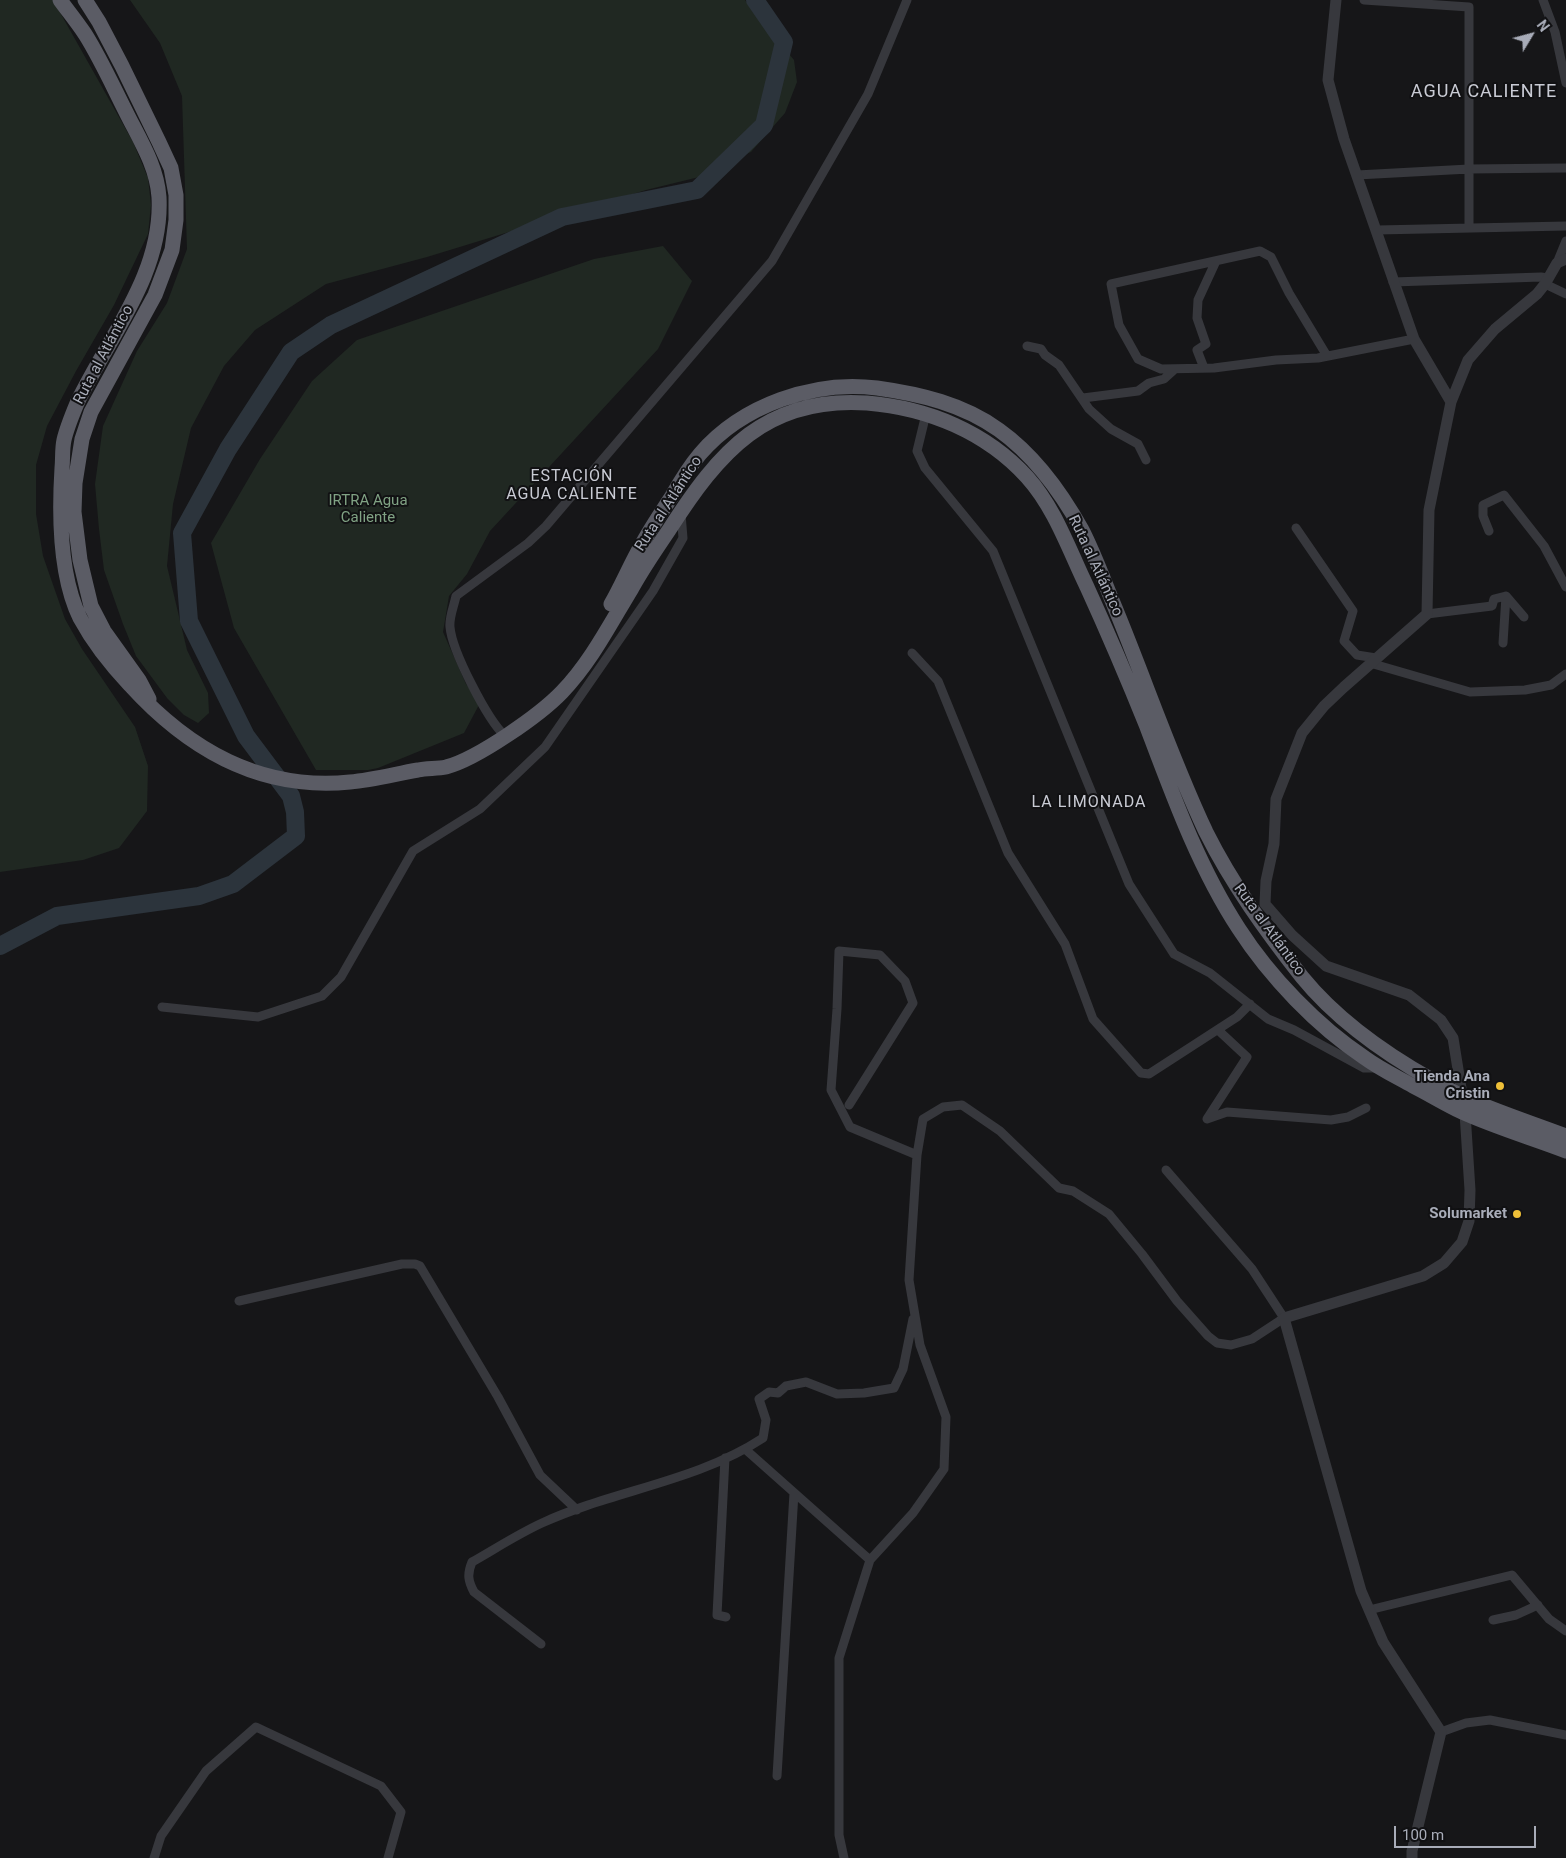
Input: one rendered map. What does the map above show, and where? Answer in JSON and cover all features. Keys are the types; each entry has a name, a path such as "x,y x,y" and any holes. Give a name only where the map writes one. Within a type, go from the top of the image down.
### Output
{"highway":[{"name":"Ruta al Atlántico","path":"60,0 86,35 156,174 159,201 158,230 153,258 135,296 75,407 64,439 61,514 62,542 68,580 78,615 110,662 132,688 176,728 232,764 258,775 293,782 332,784 367,781 426,768 446,767 470,756 560,695 588,662 635,582 702,480 728,451 762,424 792,411 818,406 863,403 911,410 946,420 988,443 1027,477 1049,505 1109,634 1192,841 1239,930 1296,1001 1338,1037 1381,1068 1465,1113 1566,1151"},
{"name":"Ruta al Atlántico","path":"84,0 99,22 159,142 171,168 176,195 176,220 172,250 155,295 91,412 82,439 75,484 74,512 80,560 91,606 104,631 139,680 155,709"},
{"name":"Ruta al Atlántico","path":"502,733 556,686 583,652 620,588 641,546 681,481 701,454 727,429 748,415 779,400 817,390 862,386 905,392 941,401 970,413 997,428 1018,445 1050,479 1083,531 1206,832 1234,883 1304,980 1358,1032 1406,1065 1462,1096 1566,1136"}],"street":[{"path":"502,733 491,719 454,647 449,624 456,596 528,543 546,526 772,261 868,94 908,0"},
{"path":"1336,0 1328,80 1344,139 1414,339 1451,402"},
{"path":"1364,0 1469,7 1468,228"},
{"path":"1543,0 1555,32 1566,84"},
{"path":"1357,175 1469,169 1566,168"},
{"path":"1377,230 1566,226"},
{"path":"1427,614 1429,510 1451,402 1468,360 1495,329 1537,294 1561,261 1566,241"},
{"path":"1327,356 1289,293 1271,257 1260,251 1111,284 1119,325 1138,359 1161,369 1204,368 1327,356 1414,339"},
{"path":"1204,368 1197,350 1206,344 1197,318 1198,300 1216,261"},
{"path":"1394,282 1541,277 1566,294"},
{"path":"1026,346 1041,349 1045,355 1059,365 1089,409 1111,429 1138,444 1146,460"},
{"path":"1083,398 1138,390 1149,383 1164,379 1175,369"},
{"path":"926,414 917,451 925,468 993,551 1129,884 1174,954 1210,973 1268,1019 1294,1030 1364,1068 1381,1068"},
{"path":"1489,531 1483,516 1483,505 1504,495 1544,546 1566,587"},
{"path":"162,1007 258,1017 322,996 342,977 413,852 480,809 545,748 653,591 675,554 684,538 681,512"},
{"path":"1296,528 1353,611 1344,641 1356,655 1470,692 1525,690 1551,685 1566,674"},
{"path":"844,1858 838,1835 839,1658 870,1560 913,1513 944,1469 946,1417 920,1346 909,1280 917,1155 924,1119 943,1108 962,1105 1000,1131 1059,1188 1073,1192 1108,1214 1178,1301 1208,1336 1217,1343 1231,1345 1252,1339 1284,1318 1423,1276 1444,1263 1462,1242 1468,1221 1470,1190 1465,1113 1453,1038 1441,1020 1409,995 1326,966 1292,934 1265,904 1266,882 1274,844 1276,799 1302,733 1324,706 1427,614 1492,606 1494,599 1506,596"},
{"path":"1506,596 1524,617"},
{"path":"1503,642 1506,596"},
{"path":"912,653 938,681 1008,852 1064,944 1093,1019 1141,1073 1149,1074 1237,1017 1250,1004"},
{"path":"848,1105 913,1003 905,981 880,955 839,951 831,1090 850,1127 917,1155"},
{"path":"1218,1030 1247,1057 1207,1119 1227,1112 1331,1120 1348,1117 1366,1108"},
{"path":"1166,1170 1252,1270 1284,1318 1361,1591 1383,1642 1441,1732 1412,1851 1412,1858"},
{"path":"239,1301 402,1264 420,1266 498,1397 540,1475 577,1510"},
{"path":"541,1644 474,1592 469,1582 469,1571 472,1562 542,1523 675,1478 745,1450 763,1438 766,1420 759,1399 770,1392 778,1393 786,1386 806,1382 837,1394 864,1393 894,1388 903,1369 915,1313"},
{"path":"745,1450 870,1560"},
{"path":"725,1458 717,1615 726,1617"},
{"path":"777,1776 794,1493"},
{"path":"1369,1610 1512,1575 1549,1619 1566,1632"},
{"path":"1493,1620 1516,1615 1538,1605"},
{"path":"1441,1732 1466,1723 1490,1720 1566,1735"},
{"path":"154,1858 162,1836 206,1770 256,1727 381,1786 401,1812 388,1858"}],"green space":[{"path":"0,0 53,0 133,142 148,178 151,205 148,234 114,305 47,426 36,465 36,514 43,556 65,619 82,649 135,727 148,766 147,811 119,848 83,860 0,872"},
{"path":"130,0 745,0 794,60 797,82 785,113 751,152 699,177 646,190 427,257 326,284 255,330 224,366 191,428 173,504 167,566 187,650 208,693 209,713 198,723 184,715 167,698 136,656 104,570 99,529 95,484 103,426 137,351 167,303 187,249 182,96 160,43"},
{"name":"IRTRA Agua Caliente","path":"663,246 692,281 658,349 490,531 467,574 449,596 443,632 466,684 480,703 464,733 378,768 368,770 316,770 234,628 211,543 260,459 312,381 357,340 594,259"}],"waterway":[{"path":"0,946 57,916 199,896 233,884 296,836 295,812 291,796 246,736 189,621 182,533 228,449 291,352 331,325 562,217 697,190 764,125 784,42 755,0"}],"place":[{"name":"Tienda Ana Cristin","path":"1500,1086"},
{"name":"Solumarket","path":"1517,1214"}],"district":[{"name":"AGUA CALIENTE","path":"1484,92"},
{"name":"ESTACIÓN AGUA CALIENTE","path":"572,486"},
{"name":"LA LIMONADA","path":"1089,803"}]}
